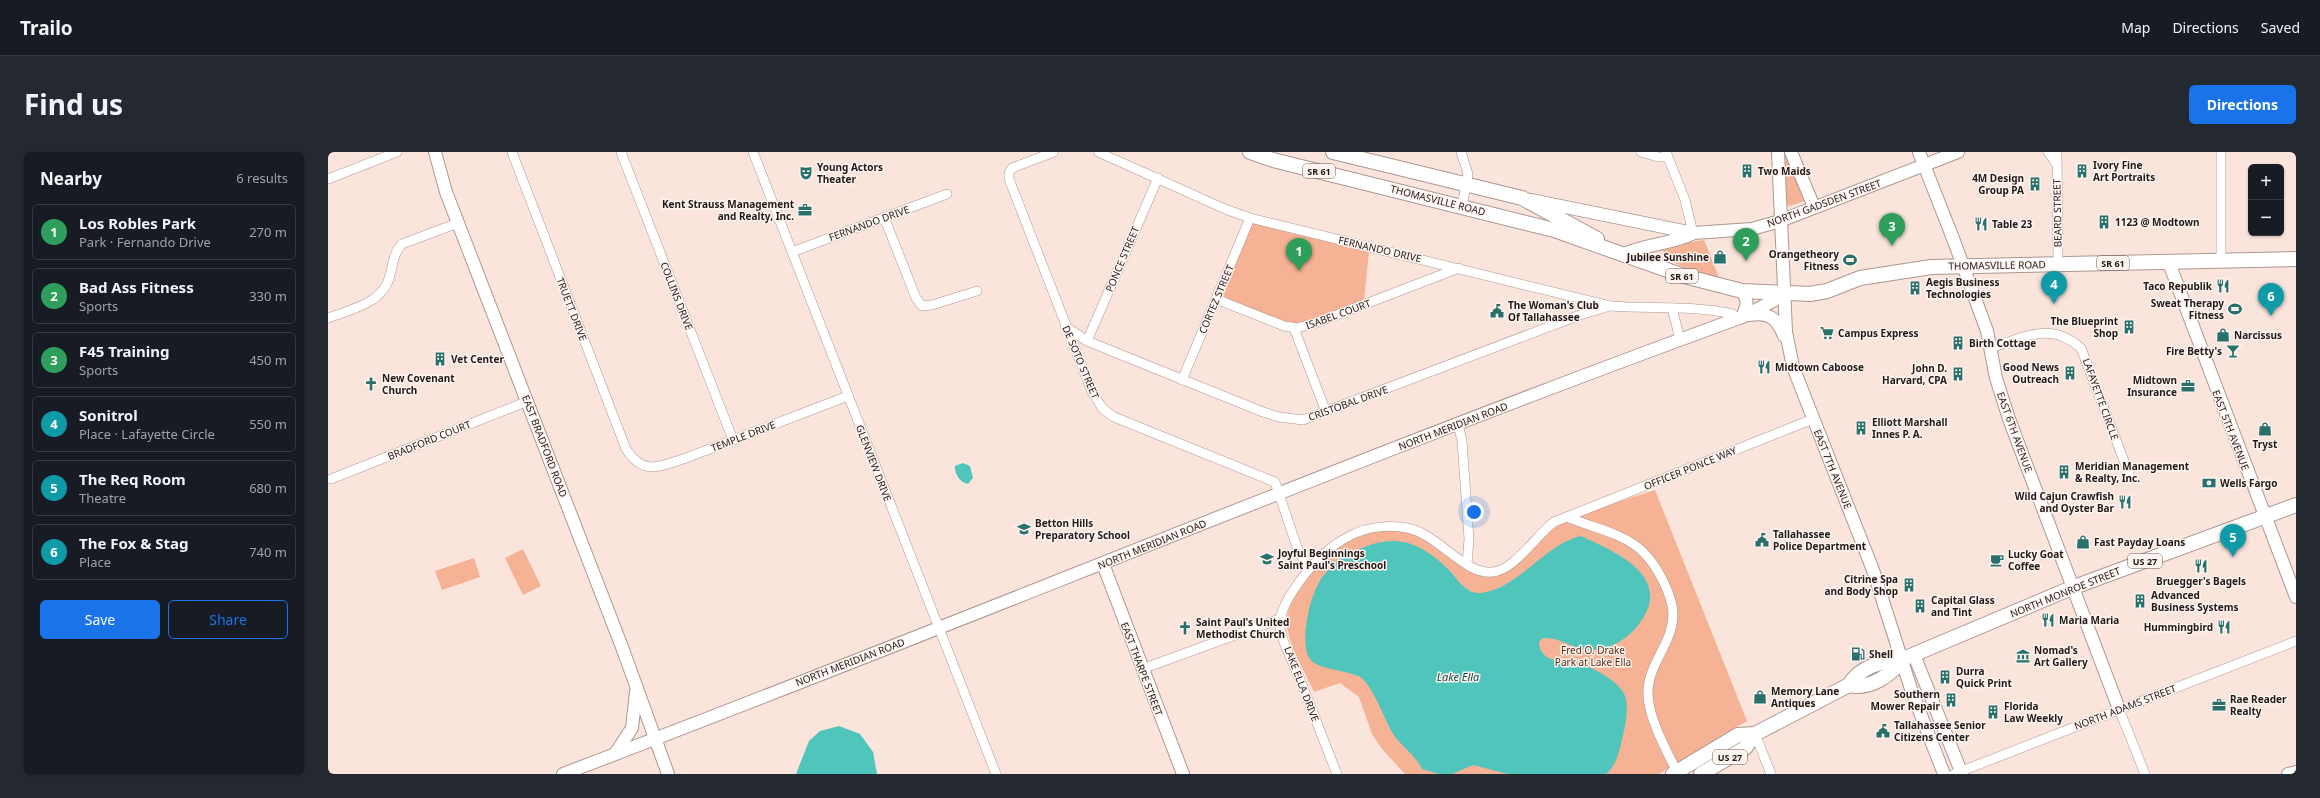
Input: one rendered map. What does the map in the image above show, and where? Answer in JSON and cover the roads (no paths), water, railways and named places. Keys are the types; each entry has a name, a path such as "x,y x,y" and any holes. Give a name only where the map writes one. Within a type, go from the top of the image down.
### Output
{"main road":[{"name":"THOMASVILLE ROAD","path":"1250,152 1273,160 1554,230 1684,276 1742,291 1784,292 1827,284 1844,283 1909,269 2058,263 2169,263 2221,260 2296,259"},
{"name":"THOMASVILLE ROAD","path":"1333,152 1522,198 1624,254"},
{"path":"1345,178 1348,156"},
{"name":"NORTH MONROE STREET","path":"1676,773 1738,735 1755,734 1850,685 1855,674 1886,660 1909,657 2074,587 2296,505"},
{"name":"NORTH MONROE STREET","path":"1700,774 1745,748 1755,734"}],"street":[{"path":"328,180 397,152"},
{"name":"EAST BRADFORD ROAD","path":"435,152 446,192 528,401 668,774"},
{"name":"TRUETT DRIVE","path":"512,152 626,448 637,463"},
{"name":"COLLINS DRIVE","path":"621,152 733,440"},
{"name":"GLENVIEW DRIVE","path":"753,152 996,774"},
{"name":"DE SOTO STREET","path":"1054,152 1022,163 1009,173 1012,190 1092,392 1105,411 1114,417 1275,482 1280,492"},
{"name":"FERNANDO DRIVE","path":"1098,152 1250,218 1611,306 1707,308 1733,314 1739,318"},
{"path":"1461,152 1468,174 1462,206"},
{"path":"1624,254 1640,247 1673,240 1693,233 1685,200 1667,155 1658,157 1641,152"},
{"name":"EAST 7TH AVENUE","path":"1778,152 1784,292 1788,344 1793,367 1873,570 1909,657 1934,706 1959,773"},
{"path":"1791,152 1814,207"},
{"name":"EAST 6TH AVENUE","path":"1919,152 1964,266 1992,348 1996,378 2007,413 2119,709"},
{"name":"NORTH GADSDEN STREET","path":"1522,198 1693,233 1752,229 1780,221 1958,152"},
{"path":"2048,152 2056,163"},
{"name":"BEARD STREET","path":"2057,152 2058,263"},
{"path":"2221,152 2221,260"},
{"name":"PONCE STREET","path":"1087,341 1158,178"},
{"name":"FERNANDO DRIVE","path":"792,252 947,194"},
{"path":"884,217 916,298 922,306 977,291"},
{"name":"CORTEZ STREET","path":"1182,380 1250,218"},
{"path":"328,318 366,304 382,293 389,283 395,254 402,244 458,222"},
{"name":"EAST 5TH AVENUE","path":"2169,263 2296,597"},
{"name":"ISABEL COURT","path":"1216,299 1284,326 1294,328 1316,323 1459,268"},
{"path":"1739,318 1748,304 1742,291"},
{"name":"NORTH MERIDIAN ROAD","path":"563,774 1103,564 1280,492 1680,339 1739,318 1773,301 1784,292"},
{"name":"CRISTOBAL DRIVE","path":"1065,326 1087,341 1182,380 1279,417 1303,420 1580,315 1611,306"},
{"path":"1672,308 1680,339"},
{"name":"NORTH MERIDIAN ROAD","path":"1739,318 1759,314 1770,315 1778,322 1788,344"},
{"path":"1294,328 1326,412"},
{"name":"LAFAYETTE CIRCLE","path":"1992,348 2036,333 2050,332 2068,338 2081,348 2129,474"},
{"name":"TEMPLE DRIVE","path":"637,463 649,468 658,467 848,396"},
{"name":"BRADFORD COURT","path":"331,479 528,401"},
{"name":"OFFICER PONCE WAY","path":"1567,517 1813,419"},
{"path":"1458,424 1462,442 1469,539 1467,564"},
{"path":"1280,492 1296,547 1304,561 1310,567"},
{"path":"1567,517 1617,535 1639,547 1653,561 1671,598 1673,605 1673,620 1669,635 1651,674 1648,693 1651,712 1676,773"},
{"name":"LAKE ELLA DRIVE","path":"1337,774 1280,627 1289,597 1310,567 1322,555 1349,535 1360,530 1379,526 1398,527 1418,531 1467,564 1483,572 1498,572 1505,568 1546,528 1567,517"},
{"name":"EAST THARPE STREET","path":"1103,564 1183,774"},
{"path":"1142,669 1282,618"},
{"name":"NORTH ADAMS STREET","path":"1959,773 2119,709 2296,641"},
{"name":"EAST 7TH AVENUE","path":"1909,657 1920,712 1944,774"},
{"path":"615,754 632,728 636,687"},
{"path":"1920,712 1934,706"},
{"path":"2119,709 2145,774"},
{"path":"1755,734 1771,774"},
{"path":"2288,774 2296,772"}],"water":[{"path":"963,463 970,466 973,478 968,484 962,482 955,472 955,466"},
{"name":"Lake Ella","path":"1581,536 1624,558 1637,568 1646,580 1650,593 1648,607 1639,624 1631,633 1612,646 1592,650 1577,647 1551,638 1543,638 1539,642 1541,650 1550,659 1591,668 1610,679 1624,693 1627,708 1624,731 1619,751 1613,766 1606,774 1508,774 1473,765 1452,774 1439,774 1422,769 1416,759 1395,737 1373,694 1364,681 1355,675 1326,668 1314,663 1310,659 1306,650 1306,624 1309,609 1320,582 1326,572 1334,567 1336,561 1366,546 1380,542 1394,541 1407,543 1420,548 1434,556 1466,588 1476,593 1481,593 1508,583 1555,548 1567,541"},
{"path":"839,726 860,734 873,752 877,774 796,774 809,741 820,731"}],"place":[{"name":"Two Maids","path":"1747,171"},
{"name":"Ivory Fine Art Portraits","path":"2082,171"},
{"name":"Young Actors Theater","path":"806,173"},
{"name":"4M Design Group PA","path":"2035,184"},
{"name":"Kent Strauss Management and Realty, Inc.","path":"805,210"},
{"name":"1123 @ Modtown","path":"2104,222"},
{"name":"Table 23","path":"1981,224"},
{"name":"F45 Training","path":"1892,246"},
{"name":"Jubilee Sunshine","path":"1720,257"},
{"name":"Orangetheory Fitness","path":"1850,260"},
{"name":"Bad Ass Fitness","path":"1746,261"},
{"name":"Los Robles Park","path":"1299,271"},
{"name":"Taco Republik","path":"2223,286"},
{"name":"Aegis Business Technologies","path":"1915,288"},
{"name":"Sonitrol","path":"2054,304"},
{"name":"Sweat Therapy Fitness","path":"2235,309"},
{"name":"The Woman's Club Of Tallahassee","path":"1497,311"},
{"name":"The Fox & Stag","path":"2271,316"},
{"name":"The Blueprint Shop","path":"2129,327"},
{"name":"Campus Express","path":"1827,333"},
{"name":"Narcissus","path":"2223,335"},
{"name":"Birth Cottage","path":"1958,343"},
{"name":"Fire Betty's","path":"2233,351"},
{"name":"Vet Center","path":"440,359"},
{"name":"Midtown Caboose","path":"1764,367"},
{"name":"Good News Outreach","path":"2070,373"},
{"name":"John D. Harvard, CPA","path":"1958,374"},
{"name":"New Covenant Church","path":"371,384"},
{"name":"Midtown Insurance","path":"2188,386"},
{"name":"Elliott Marshall Innes P. A.","path":"1861,428"},
{"name":"Tryst","path":"2265,429"},
{"name":"Meridian Management & Realty, Inc.","path":"2064,472"},
{"name":"Wells Fargo","path":"2209,483"},
{"name":"Wild Cajun Crawfish and Oyster Bar","path":"2125,502"},
{"name":"Betton Hills Preparatory School","path":"1024,529"},
{"name":"Tallahassee Police Department","path":"1762,540"},
{"name":"Fast Payday Loans","path":"2083,542"},
{"name":"The Req Room","path":"2233,557"},
{"name":"Joyful Beginnings Saint Paul's Preschool","path":"1267,559"},
{"name":"Lucky Goat Coffee","path":"1997,560"},
{"name":"Bruegger's Bagels","path":"2201,566"},
{"name":"Citrine Spa and Body Shop","path":"1909,585"},
{"name":"Advanced Business Systems","path":"2140,601"},
{"name":"Capital Glass and Tint","path":"1920,606"},
{"name":"Maria Maria","path":"2048,620"},
{"name":"Hummingbird","path":"2224,627"},
{"name":"Saint Paul's United Methodist Church","path":"1185,628"},
{"name":"Shell","path":"1858,654"},
{"name":"Nomad's Art Gallery","path":"2023,656"},
{"name":"Durra Quick Print","path":"1945,677"},
{"name":"Memory Lane Antiques","path":"1760,697"},
{"name":"Southern Mower Repair","path":"1951,700"},
{"name":"Rae Reader Realty","path":"2219,705"},
{"name":"Florida Law Weekly","path":"1993,712"},
{"name":"Tallahassee Senior Citizens Center","path":"1883,731"}],"park label":[{"name":"Fred O. Drake Park at Lake Ella","path":"1593,656"}]}
